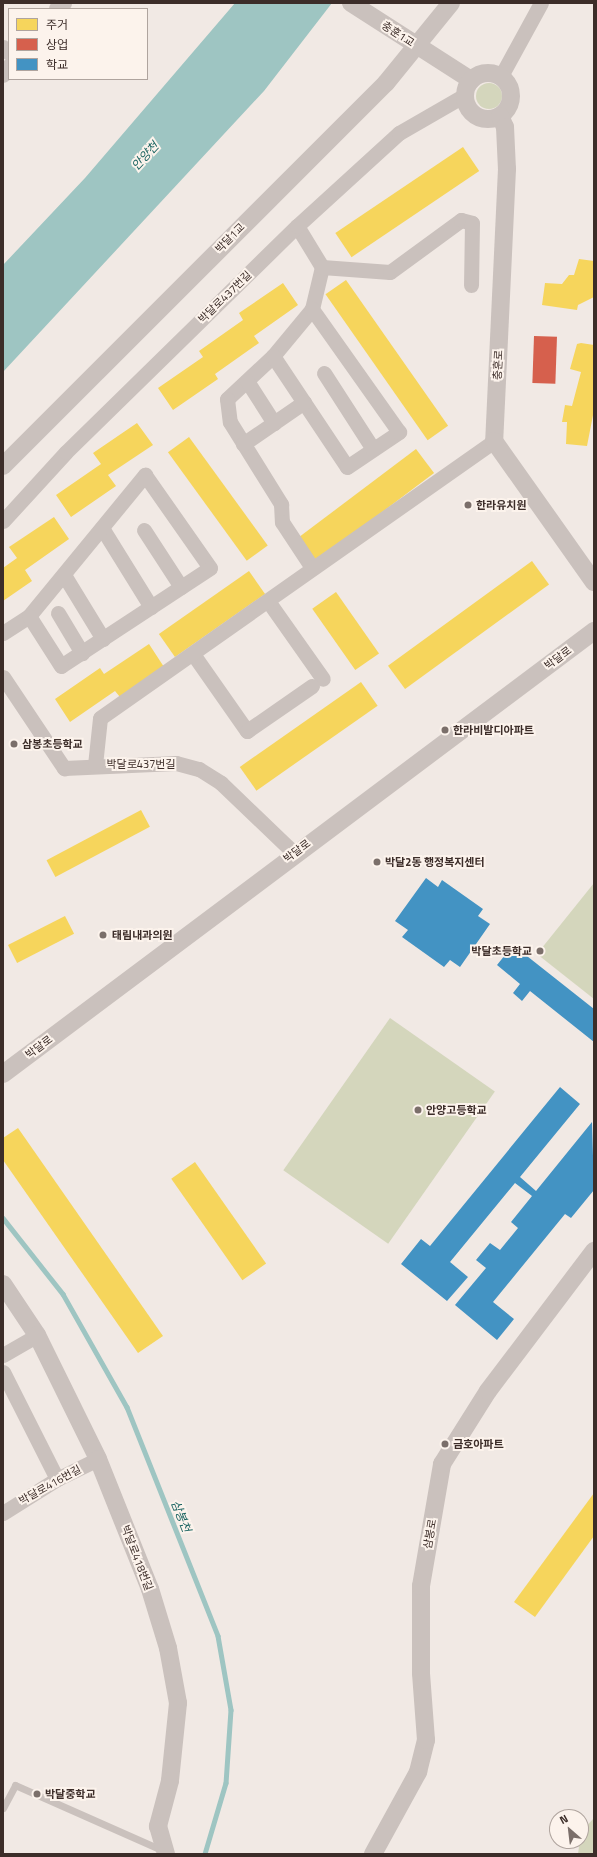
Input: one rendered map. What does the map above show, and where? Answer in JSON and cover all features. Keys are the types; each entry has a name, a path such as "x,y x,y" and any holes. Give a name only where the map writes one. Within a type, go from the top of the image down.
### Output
{"street":[{"name":"충훈1교","path":"351,3 445,64 468,88"},
{"name":"박달1교","path":"3,466 386,83 451,3"},
{"path":"501,76 541,3"},
{"path":"485,72 501,76 512,96 500,116 476,116 468,88 485,72"},
{"name":"박달로437번길","path":"3,521 66,452 297,226 399,133 468,88"},
{"name":"충훈로","path":"494,441 507,169 505,126 500,116"},
{"path":"322,267 390,272 461,220 472,223 471,285"},
{"path":"297,226 322,267 312,309 273,356 228,399 230,422 281,504 282,522 311,566"},
{"path":"273,356 347,467 399,432 312,309"},
{"path":"324,373 373,450"},
{"path":"247,381 274,423"},
{"path":"243,444 304,402"},
{"path":"95,765 100,718 268,601 311,566 494,441 594,582"},
{"path":"3,633 29,616 145,475 210,568 61,666 29,616"},
{"path":"102,528 151,607"},
{"path":"144,530 181,587"},
{"path":"64,575 103,639"},
{"path":"193,654 247,731 318,682 268,601"},
{"path":"58,613 82,653"},
{"name":"박달로","path":"3,1074 294,854 594,631"},
{"name":"박달로437번길","path":"3,677 64,768 95,765 176,763 199,769 221,783 294,854"},
{"name":"삼봉로","path":"373,1854 418,1772 426,1740 421,1673 421,1586 442,1464 488,1390 594,1251"},
{"name":"박달로418번길","path":"3,1284 37,1335 98,1459 150,1589 168,1648 178,1703 170,1781 158,1826 166,1853"},
{"path":"3,1355 37,1335"},
{"path":"3,1372 57,1479"},
{"name":"박달로416번길","path":"3,1513 57,1479 98,1459"}],"lane":[{"path":"3,1808 15,1785 166,1853"}],"green space":[{"path":"489,83 498,87 502,96 498,105 489,109 480,105 476,96 480,87"},
{"path":"594,883 594,999 537,954"},
{"path":"390,1018 495,1091 388,1244 283,1170"},
{"path":"594,1818 594,1854 578,1854 579,1849 589,1849 589,1823"}],"water":[{"name":"안양천","path":"235,3 332,3 264,91 3,372 3,265 85,178"}],"building: 주거":[{"path":"463,147 479,171 352,257 335,233"},
{"path":"579,259 594,261 594,297 578,305 577,310 542,305 545,283 562,284 569,275 574,275"},
{"path":"346,280 448,426 428,440 326,294"},
{"path":"283,283 298,305 254,336 259,343 215,374 218,379 173,410 158,388 203,357 199,351 243,320 239,313"},
{"path":"581,343 594,345 594,410 587,446 566,444 567,422 562,422 565,405 572,406 581,372 570,369 577,344"},
{"path":"137,423 153,445 108,475 116,486 71,517 56,495 101,464 93,453"},
{"path":"189,437 268,545 247,561 168,452"},
{"path":"416,449 434,473 316,562 298,538"},
{"path":"54,517 69,539 25,570 32,581 3,601 3,568 17,558 9,547"},
{"path":"532,561 549,584 405,689 388,666"},
{"path":"249,571 265,594 175,657 159,634"},
{"path":"336,592 379,653 355,670 312,609"},
{"path":"149,644 164,667 120,697 115,691 70,722 55,699 100,668 104,674"},
{"path":"361,682 378,706 256,791 240,767"},
{"path":"141,810 150,827 55,877 47,860"},
{"path":"65,916 74,934 17,963 8,945"},
{"path":"18,1128 163,1336 138,1353 3,1160 3,1138"},
{"path":"195,1162 266,1264 242,1280 171,1179"},
{"path":"594,1493 594,1536 535,1617 514,1602"}],"building: 상업":[{"path":"534,336 557,337 555,384 532,383"}],"building: 학교":[{"path":"426,878 438,887 442,880 483,909 478,916 490,924 460,967 450,960 444,967 402,937 408,930 395,921"},
{"path":"513,945 594,1009 594,1042 530,991 522,1001 513,993 520,984 497,965"},
{"path":"560,1087 580,1104 520,1177 536,1191 592,1122 594,1190 571,1218 565,1214 493,1302 514,1319 497,1340 455,1305 486,1268 476,1260 490,1243 500,1250 518,1228 511,1222 532,1196 515,1183 450,1262 468,1277 447,1301 401,1264 421,1239 430,1246"}],"waterway":[{"name":"삼봉천","path":"3,1218 63,1294 127,1407 218,1636 231,1710 226,1783 205,1854"}],"place":[{"name":"한라유치원","path":"468,505"},
{"name":"한라비발디아파트","path":"445,730"},
{"name":"삼봉초등학교","path":"14,744"},
{"name":"박달2동 행정복지센터","path":"377,862"},
{"name":"태림내과의원","path":"103,935"},
{"name":"박달초등학교","path":"540,951"},
{"name":"안양고등학교","path":"418,1110"},
{"name":"금호아파트","path":"445,1444"},
{"name":"박달중학교","path":"37,1794"}]}
